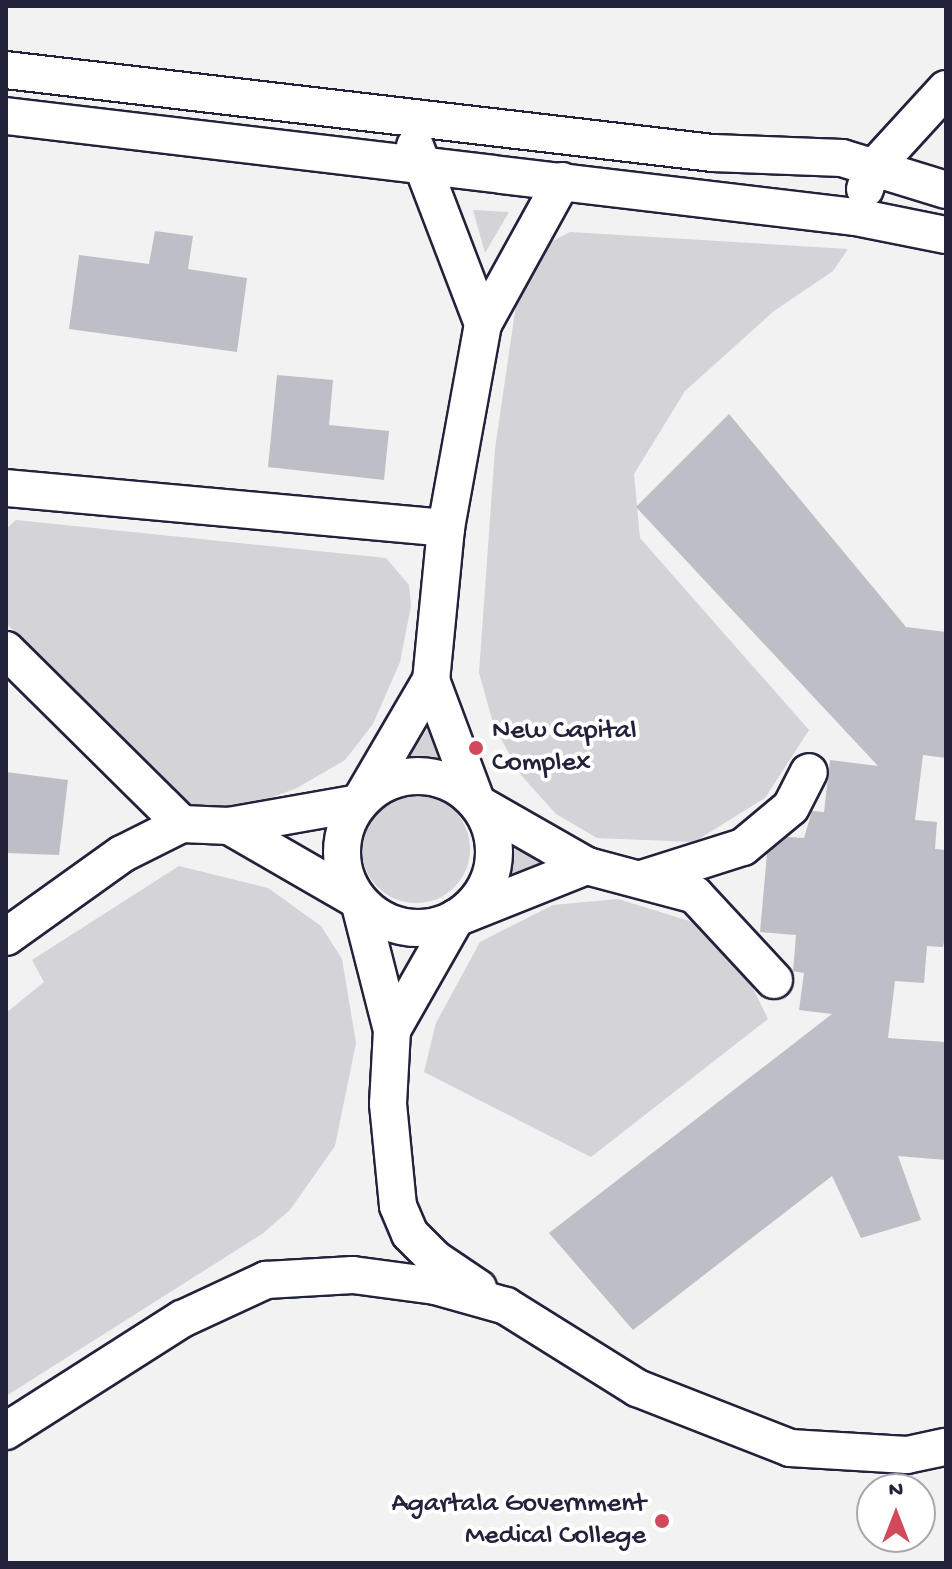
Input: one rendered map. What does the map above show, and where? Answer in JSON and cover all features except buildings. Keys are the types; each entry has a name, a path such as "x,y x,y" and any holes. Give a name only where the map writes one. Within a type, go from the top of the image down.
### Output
{"lane":[{"path":"6,70 713,153 842,158 871,171 946,190"},
{"path":"856,217 871,171 946,89"},
{"path":"6,116 856,217 946,235"},
{"path":"409,117 419,165 483,324"},
{"path":"562,181 483,324 446,528 431,680 359,803 341,852 359,901 392,1030 388,1104 398,1206 410,1234 435,1259 637,1388 790,1448 907,1455 946,1447"},
{"path":"6,488 446,528"},
{"path":"6,650 182,824"},
{"path":"392,1030 456,918 490,879 495,852 431,680"},
{"path":"645,878 743,847 791,807 809,772"},
{"path":"6,937 122,854 182,824 229,826 359,803 392,781 431,777 587,866 645,878 695,895 774,980"},
{"path":"229,826 404,927 456,918 587,866"},
{"path":"6,1431 182,1319 266,1280 353,1275 435,1286 506,1306"}],"shaded area":[{"path":"473,210 509,212 485,253"},
{"path":"570,232 848,249 833,271 774,311 685,391 634,474 640,538 809,730 765,798 694,842 597,838 556,814 521,775 494,726 479,673 495,449 517,298 541,247"},
{"path":"16,520 386,558 409,585 411,606 400,662 373,724 345,760 297,788 251,805 191,806 6,623 6,529"},
{"path":"434,719 450,763 408,758"},
{"path":"416,795 437,799 454,811 466,828 470,849 466,870 454,887 437,899 416,903 395,899 378,887 366,870 362,849 366,828 378,811 395,799"},
{"path":"516,844 554,865 506,882"},
{"path":"179,866 268,888 321,926 342,959 356,1043 335,1146 290,1210 262,1234 6,1396 6,1013 44,982 32,960"},
{"path":"618,899 699,924 741,964 768,1019 591,1157 424,1072 436,1023 480,942 553,905"}],"place":[{"name":"New Capital Complex","path":"476,748"},
{"name":"Agartala Government Medical College","path":"662,1521"}]}
